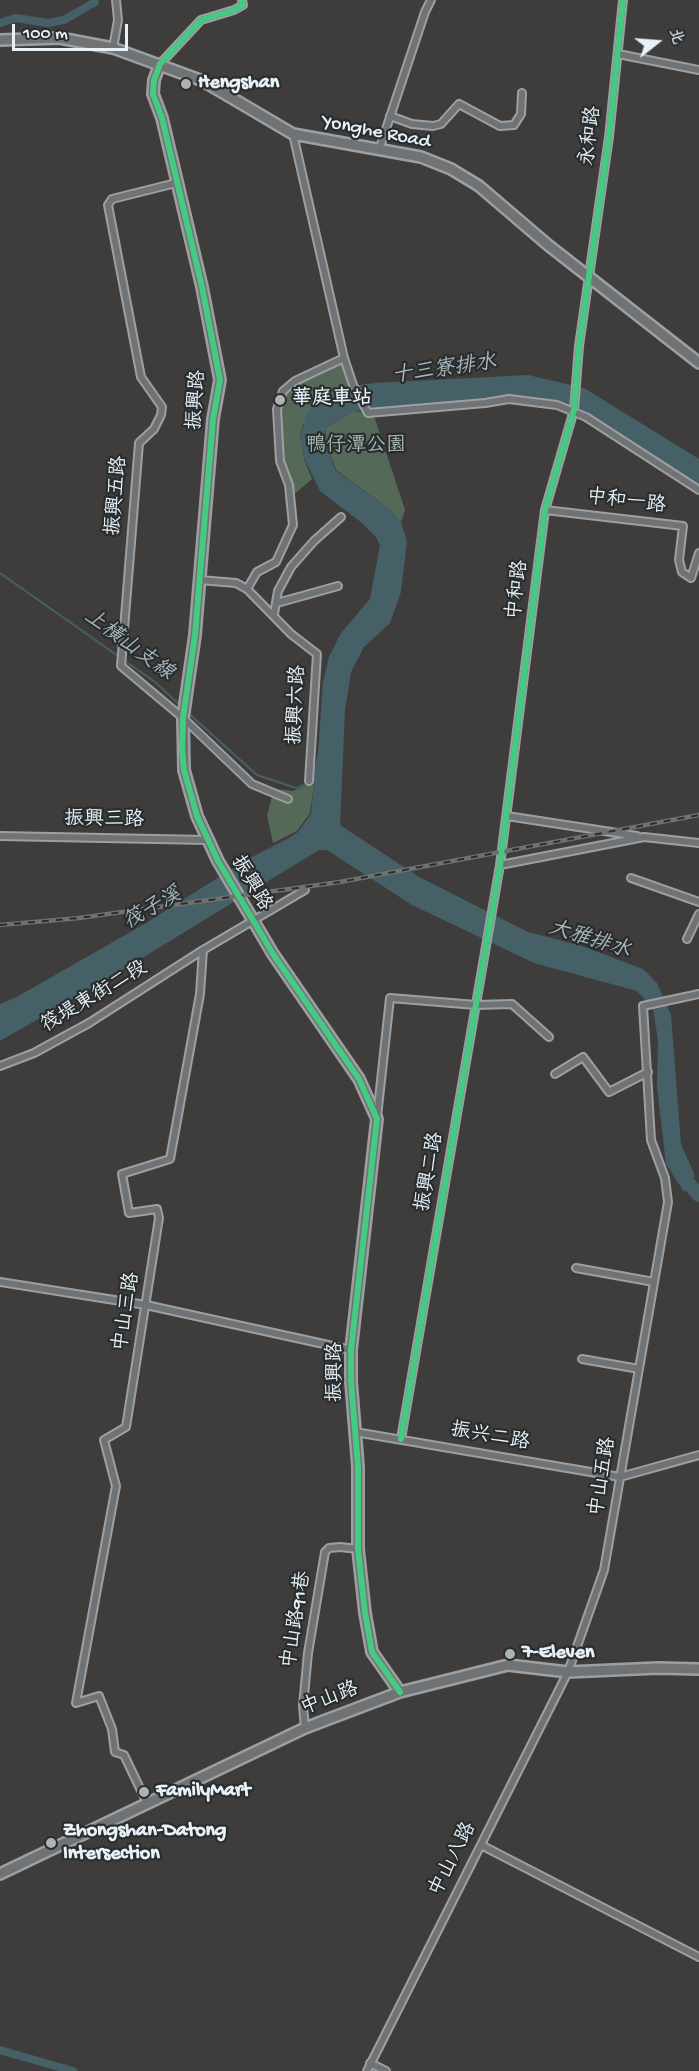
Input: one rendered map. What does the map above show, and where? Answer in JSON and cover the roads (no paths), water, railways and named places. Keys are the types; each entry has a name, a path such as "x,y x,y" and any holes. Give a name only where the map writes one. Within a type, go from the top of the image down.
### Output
{"street":[{"path":"113,48 118,20 116,0"},
{"path":"160,64 201,20 234,10 243,5 242,0"},
{"path":"379,150 431,0"},
{"name":"永和路","path":"588,276 618,54 623,0"},
{"name":"Yonghe Road","path":"0,40 60,38 113,48 202,81 293,135 421,157 451,169 479,186 699,363"},
{"path":"618,54 699,70"},
{"name":"振興路","path":"160,64 154,80 153,94 162,118 202,287 220,380 213,420 200,580 183,718 184,770 207,840 273,954 359,1079 377,1119 351,1350 359,1499 358,1549 372,1652 400,1692"},
{"path":"390,116 412,124 433,126 441,124 459,104 500,126 514,125 521,114 522,93"},
{"path":"293,135 344,358 353,385 368,413 485,404 509,399 574,408 699,490"},
{"name":"振興五路","path":"176,183 112,199 108,205 141,377 162,407 154,429 139,443 121,666 183,718 252,784 288,799"},
{"name":"中和路","path":"492,911 507,816 545,510 574,408 588,276"},
{"path":"247,589 257,572 276,562 293,525 289,485 280,460 277,409 283,391 295,381 344,358"},
{"name":"中和一路","path":"545,510 683,526 679,560 682,572 691,578"},
{"path":"274,615 278,591 291,567 314,541 341,517"},
{"path":"699,553 691,578 699,579"},
{"name":"振興六路","path":"200,580 236,583 247,589 291,634 317,654 309,780"},
{"path":"277,603 338,586"},
{"path":"507,816 699,843"},
{"name":"振興三路","path":"0,836 207,840"},
{"path":"500,866 644,837"},
{"path":"631,878 699,902"},
{"path":"203,951 305,890"},
{"name":"振興二路","path":"401,1439 492,911"},
{"path":"687,939 699,914"},
{"name":"筏堤東街二段","path":"0,1066 34,1053 88,1023 203,951"},
{"name":"中山三路","path":"147,1803 124,1755 115,1752 112,1729 99,1696 76,1703 116,1486 104,1440 126,1427 159,1218 157,1209 129,1213 122,1174 170,1159 200,994 203,951"},
{"name":"中山五路","path":"568,1672 604,1570 668,1202 665,1178 651,1140 643,1006 699,994"},
{"path":"377,1119 390,998 476,1005 512,1004 549,1037"},
{"path":"555,1074 583,1057 609,1092 648,1072"},
{"path":"576,1268 654,1282"},
{"path":"0,1282 146,1305 351,1350"},
{"path":"582,1359 639,1369"},
{"name":"振兴二路","path":"355,1432 620,1477"},
{"path":"620,1477 699,1455"},
{"name":"中山路91巷","path":"305,1728 303,1706 308,1653 325,1552 329,1548 358,1549"},
{"name":"中山路","path":"0,1874 305,1728 400,1692 508,1665 568,1672 658,1668 699,1670"},
{"name":"中山八路","path":"367,2071 568,1672"},
{"path":"481,1845 699,1957"},
{"path":"370,2063 386,2071"}],"water":[{"path":"528,375 584,388 699,459 699,487 580,409 554,402 484,401 354,411 329,425 325,432 325,441 335,470 388,508 401,522 407,541 401,592 390,623 364,647 351,672 345,711 340,825 419,877 528,932 582,946 643,969 657,983 671,1015 681,1144 695,1176 684,1192 666,1164 657,1087 658,1041 653,1008 637,991 534,963 412,905 327,850 319,850 106,980 0,1041 0,1004 15,998 141,926 248,859 289,838 298,832 311,814 314,785 311,783 318,753 323,682 329,657 341,633 370,599 380,545 376,537 362,523 320,491 304,458 300,435 308,412 321,394 344,387 375,383"}],"waterway":[{"path":"0,23 16,18 48,23 64,20 95,2"},
{"name":"上橫山支線","path":"0,573 155,682 181,706"},
{"name":"上橫山支線","path":"187,712 257,775 296,788 310,783"},
{"name":"大雅排水","path":"681,1171 681,1175 699,1195"},
{"path":"0,2050 73,2071"}],"railway":[{"path":"0,925 79,918 340,882 699,815"}],"place":[{"name":"Hengshan","path":"186,84"},
{"name":"華庭車站","path":"280,400"},
{"name":"7-Eleven","path":"510,1654"},
{"name":"FamilyMart","path":"144,1792"},
{"name":"Zhongshan-Datong Intersection","path":"51,1843"}],"water label":[{"name":"十三寮排水","path":"444,371"},
{"name":"筏子溪","path":"153,910"}],"park label":[{"name":"鴨仔潭公園","path":"356,447"}]}
